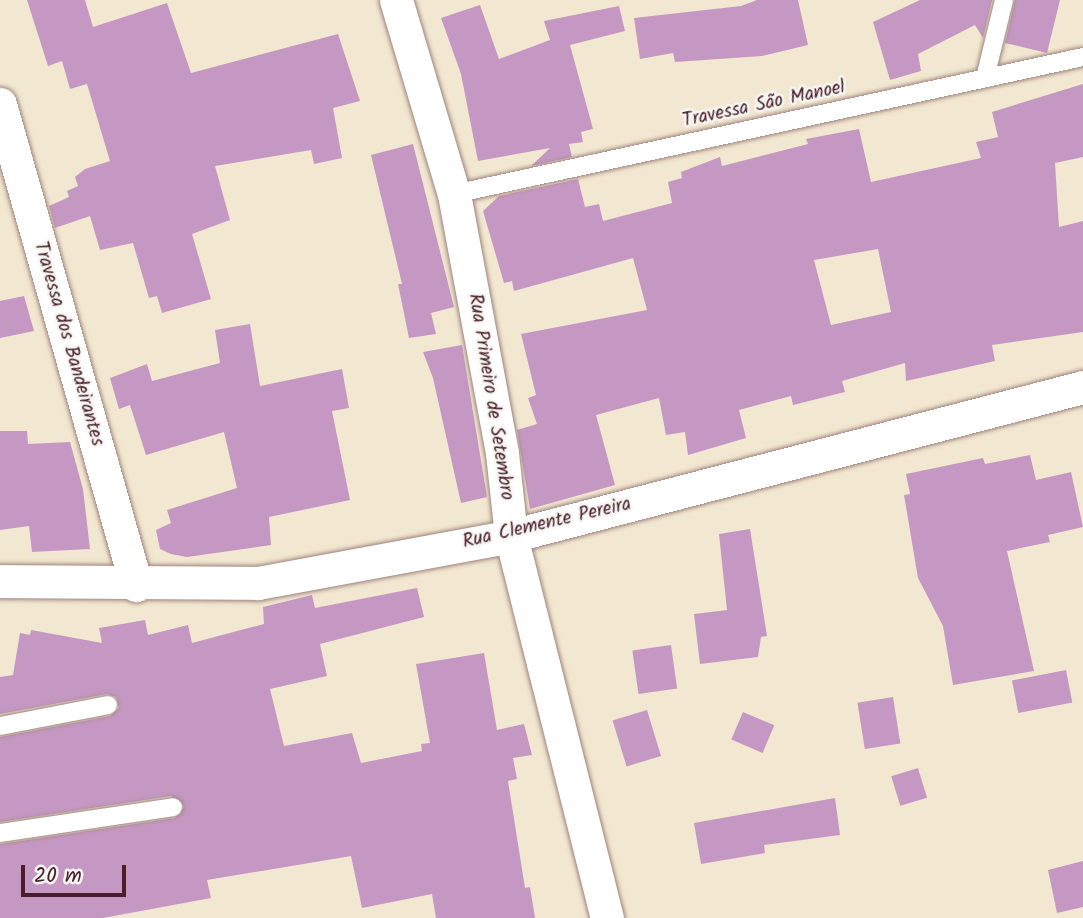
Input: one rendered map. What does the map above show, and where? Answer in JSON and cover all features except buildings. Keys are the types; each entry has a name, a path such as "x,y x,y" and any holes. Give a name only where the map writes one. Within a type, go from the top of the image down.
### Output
{"street":[{"name":"Rua Primeiro de Setembro","path":"396,0 454,194 502,453 511,536 607,918"},
{"name":"Travessa dos Bandeirantes","path":"0,104 136,585"},
{"name":"Rua Clemente Pereira","path":"0,581 136,585 258,583 511,536 1083,387"}],"lane":[{"path":"985,78 1004,0"},
{"name":"Travessa São Manoel","path":"454,194 1083,57"},
{"path":"0,726 108,705"},
{"path":"0,833 173,807"}]}
